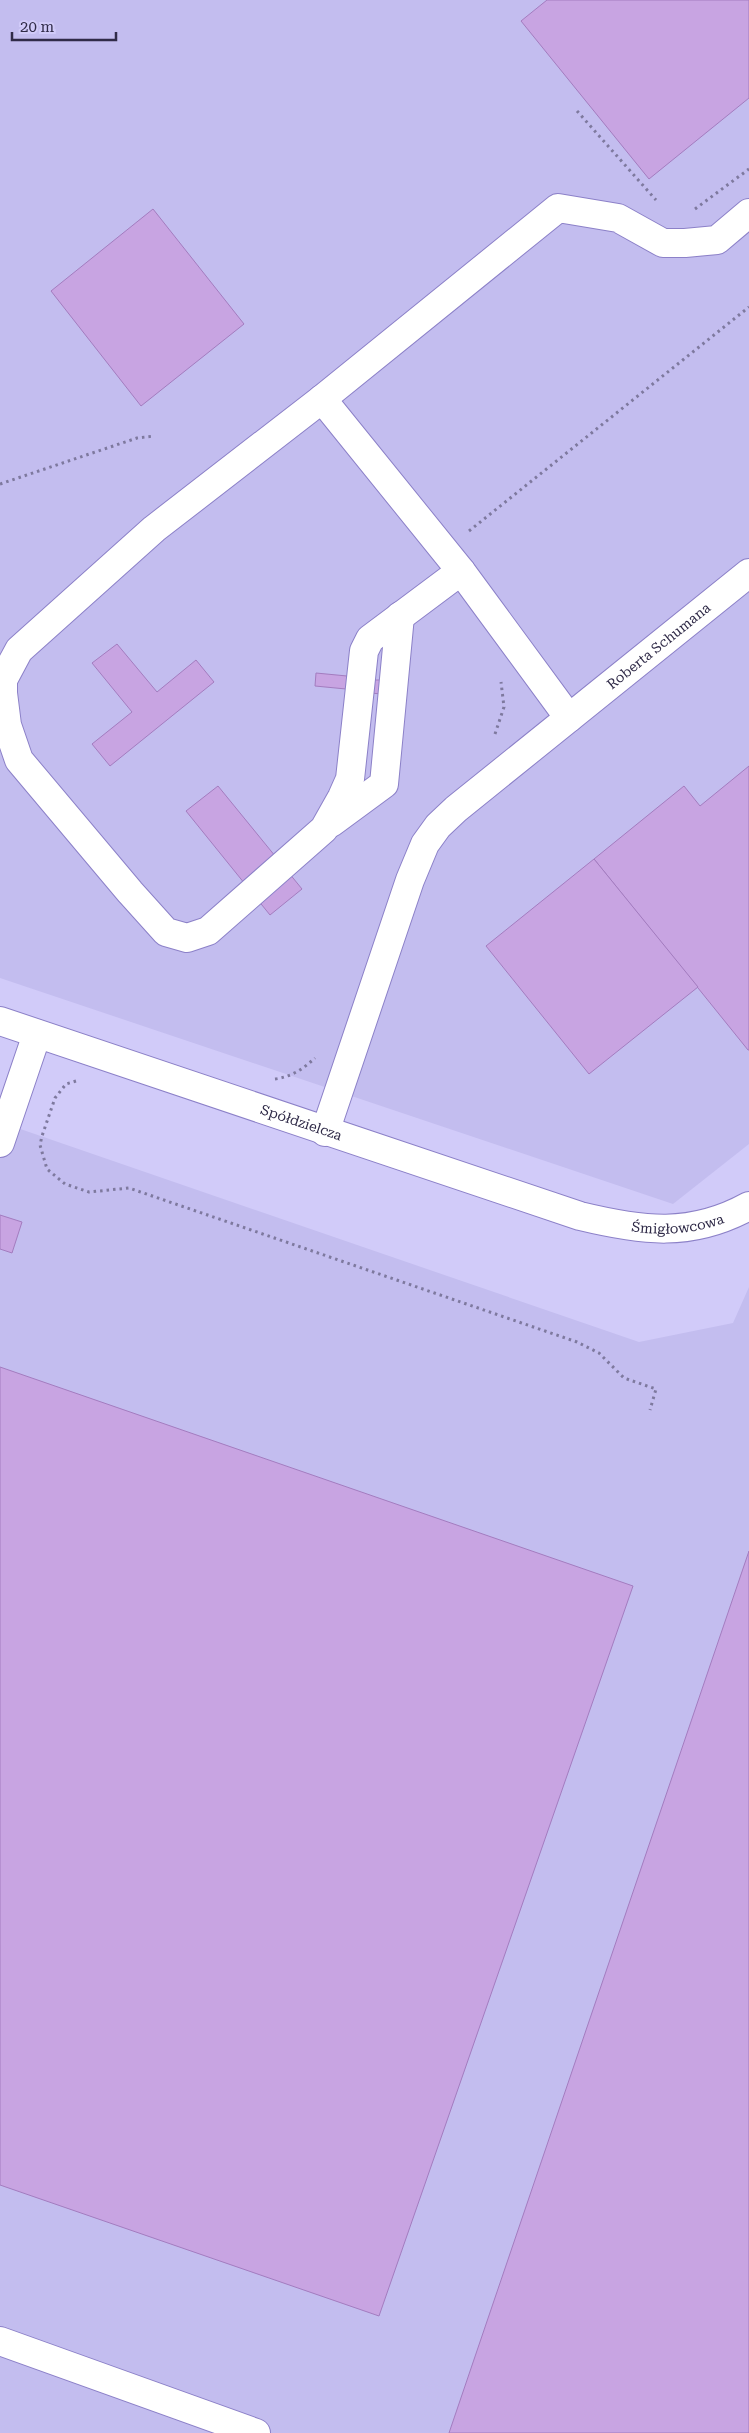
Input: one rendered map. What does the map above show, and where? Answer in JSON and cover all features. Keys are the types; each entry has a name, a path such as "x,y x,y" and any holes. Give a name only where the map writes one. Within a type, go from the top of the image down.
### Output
{"street":[{"path":"461,572 370,639 364,651 350,779 324,829 208,931 187,938 166,932 19,760 7,725 3,680 19,650 154,529 322,399 558,208 618,218 663,243 717,240 749,214"},
{"path":"322,399 461,572 569,718"},
{"name":"Roberta Schumana","path":"325,1132 403,900 425,844 438,826 456,809 749,573"},
{"name":"Spółdzielcza","path":"0,1021 147,1069 325,1132 545,1206 604,1222"},
{"path":"0,1143 38,1034"},
{"name":"Śmigłowcowa","path":"604,1222 652,1229 681,1229 720,1219 749,1206"},
{"path":"0,2341 256,2433"}],"path":[{"path":"577,111 661,205"},
{"path":"688,214 749,169"},
{"path":"464,536 749,308"},
{"path":"0,484 137,438 154,436"},
{"path":"79,1080 66,1084 55,1098 40,1145 47,1168 65,1184 89,1192 129,1188 577,1342 599,1353 624,1378 656,1389 650,1410"}],"shaded area":[{"path":"0,0 749,0 749,1144 673,1204 0,978"},
{"path":"0,1122 639,1342 733,1323 749,1287 749,2433 0,2433"}],"building":[{"path":"547,0 749,0 749,98 649,179 521,21"},
{"path":"153,209 244,324 141,406 51,291"},
{"path":"117,644 157,692 196,660 214,682 110,766 92,744 132,712 92,663"},
{"path":"316,673 347,676 346,689 315,686"},
{"path":"372,680 383,680 381,694 371,693"},
{"path":"749,766 748,1050 594,859 684,786 700,806"},
{"path":"218,786 302,889 270,915 186,811"},
{"path":"594,859 698,987 589,1074 486,946"},
{"path":"0,1215 22,1222 12,1253 0,1249"},
{"path":"0,1367 633,1586 379,2316 0,2185"},
{"path":"749,1551 749,2433 449,2433"}]}
